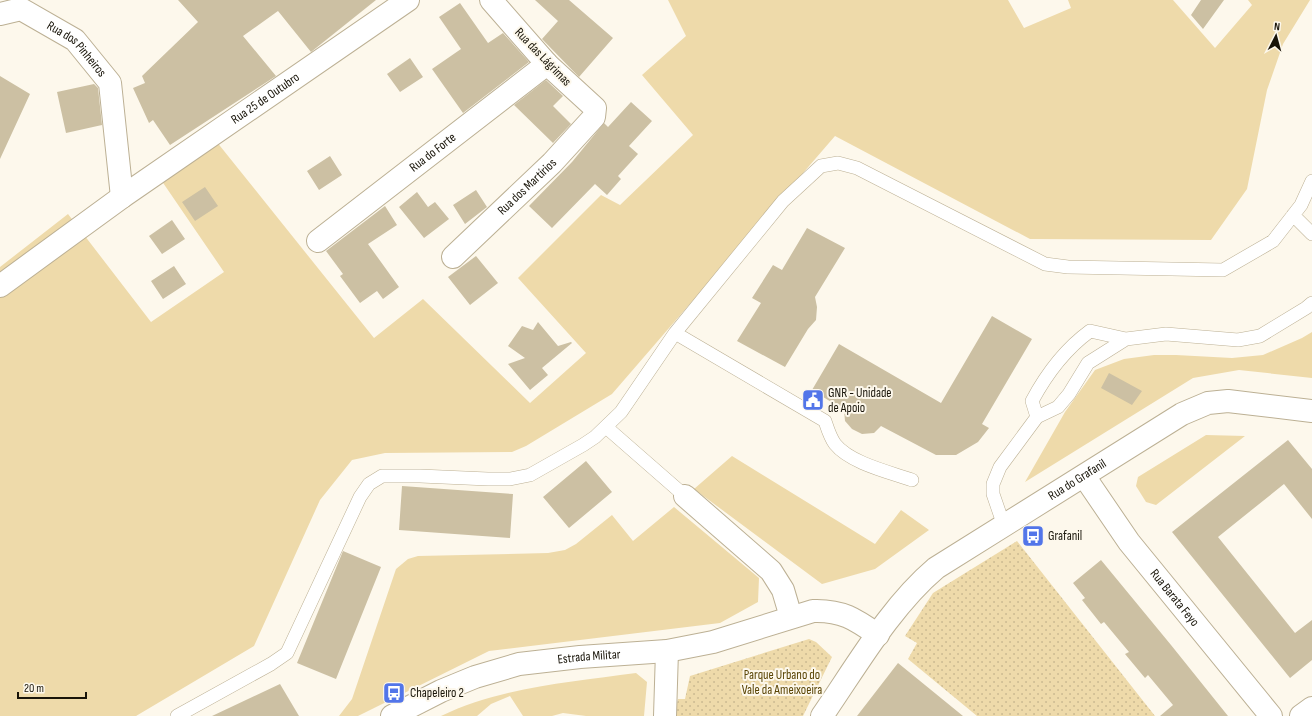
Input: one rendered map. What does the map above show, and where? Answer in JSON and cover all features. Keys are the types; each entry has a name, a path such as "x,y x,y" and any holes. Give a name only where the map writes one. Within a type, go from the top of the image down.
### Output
{"street":[{"name":"Rua 25 de Outubro","path":"0,286 385,6 408,0"},
{"name":"Rua das Lágrimas","path":"491,0 547,64 595,108 595,112"},
{"name":"Rua dos Pinheiros","path":"0,14 21,9 75,40 110,83 122,197"},
{"name":"Rua do Forte","path":"318,240 547,64"},
{"name":"Rua dos Martírios","path":"453,257 552,163 594,117 595,112"},
{"name":"Rua do Grafanil","path":"878,635 903,601 924,578 936,568 1182,414 1208,403 1228,401 1310,413"},
{"name":"Rua Barata Feyo","path":"1084,476 1129,542 1271,716"},
{"path":"685,496 771,571 784,590 791,617"},
{"name":"Estrada Militar","path":"392,716 462,682 519,664 580,657 667,651 713,642 813,611 828,611 844,614 860,622 878,635"},
{"path":"822,716 878,635"},
{"path":"665,716 667,651"},
{"path":"1301,716 1312,708"}],"lane":[{"path":"177,716 272,664 287,653 360,498 369,484 382,476 510,479 530,475 583,445 606,427 621,412 675,333 783,201 821,166 838,163 857,168 1045,264 1068,267 1222,270 1273,241 1301,205 1312,181"},
{"path":"1293,215 1312,234"},
{"path":"1037,417 1032,401 1047,374 1072,344 1090,332 1126,339 1166,334 1238,340 1260,336 1312,303"},
{"path":"675,333 825,421 829,435 836,446 855,460 912,480"},
{"path":"1004,526 993,494 995,475 1037,417 1058,407 1069,394 1088,363 1126,339"},
{"path":"606,427 685,496"}],"green space":[{"path":"668,0 1008,0 1024,28 1071,8 1068,0 1173,0 1215,48 1252,5 1248,0 1310,0 1283,44 1267,90 1247,189 1211,240 1030,239 835,136 612,394 526,446 512,452 385,453 352,460 320,500 254,646 136,716 0,716 0,267 68,214 151,322 224,272 157,174 212,136 374,338 423,299 530,403 586,353 518,278 601,195 620,205 693,135 642,75 686,36"},
{"path":"1312,332 1312,378 1239,370 1193,378 1025,482 1065,412 1095,370 1124,359 1154,355 1232,358 1263,355"},
{"path":"1206,435 1245,436 1156,505 1146,502 1136,486 1138,477"},
{"path":"732,456 875,544 901,510 929,530 875,569 822,584 694,489"},
{"path":"674,507 759,578 758,602 720,623 489,651 358,716 339,716 352,699 396,569 408,559 418,556 548,553 565,550 576,544 612,515 633,541"},
{"path":"1017,541 1155,716 977,716 908,659 917,643 905,636 933,593"},
{"name":"Parque Urbano do Vale da Ameixoeira","path":"809,639 816,642 832,657 803,716 674,716 678,699 685,699 690,676"},
{"path":"636,673 647,682 644,716 586,716 563,713 552,716 523,716 510,696 491,704 477,716 441,716 464,706 512,692 562,683"}],"building":[{"path":"178,0 376,0 311,52 278,11 243,36 276,76 170,145 153,120 149,123 133,88 145,83 142,76 198,22"},
{"path":"535,0 569,0 613,38 579,77 542,39 558,21"},
{"path":"1201,0 1224,0 1203,29 1191,15"},
{"path":"460,3 488,43 503,33 529,62 463,113 432,69 461,49 439,17"},
{"path":"410,58 423,77 400,92 387,74"},
{"path":"0,76 30,94 0,159"},
{"path":"546,80 563,96 553,106 571,124 553,143 514,105"},
{"path":"94,84 98,88 102,125 66,133 57,92"},
{"path":"631,102 652,121 629,146 638,154 618,176 621,179 607,195 595,184 552,228 529,206 572,162 604,123 608,127"},
{"path":"330,156 342,175 319,190 307,171"},
{"path":"205,187 218,206 195,221 182,202"},
{"path":"476,190 487,207 465,224 453,205"},
{"path":"417,192 428,207 435,202 449,219 424,238 399,207"},
{"path":"385,206 397,225 368,244 399,287 383,299 377,291 360,303 340,276 343,274 326,251"},
{"path":"172,220 185,239 162,254 149,236"},
{"path":"807,228 845,248 815,297 817,307 816,320 808,329 785,367 737,341 761,303 752,298 773,265 782,270"},
{"path":"476,256 498,283 470,305 448,277"},
{"path":"174,266 186,284 163,299 151,281"},
{"path":"992,316 1032,339 982,424 989,428 978,442 956,455 936,455 881,426 874,433 862,434 852,429 845,421 844,410 812,390 839,344 941,403"},
{"path":"538,322 558,346 572,343 542,368 548,375 530,390 508,364 525,358 508,346 522,326 533,330"},
{"path":"1109,373 1142,391 1132,405 1101,388"},
{"path":"1288,440 1312,469 1312,519 1284,484 1218,537 1295,633 1312,620 1312,660 1290,678 1172,532"},
{"path":"586,461 612,492 569,528 543,497"},
{"path":"402,486 513,494 510,538 399,530"},
{"path":"343,551 381,567 336,679 297,663"},
{"path":"1101,560 1228,716 1160,716 1173,705 1148,675 1145,678 1125,654 1129,652 1104,622 1101,624 1082,600 1085,598 1073,583"},
{"path":"898,663 963,716 857,716"},
{"path":"280,684 299,716 212,716"}],"place":[{"name":"GNR - Unidade de Apoio","path":"813,400"},
{"name":"Grafanil","path":"1033,536"},
{"name":"Chapeleiro 2","path":"394,693"}]}
